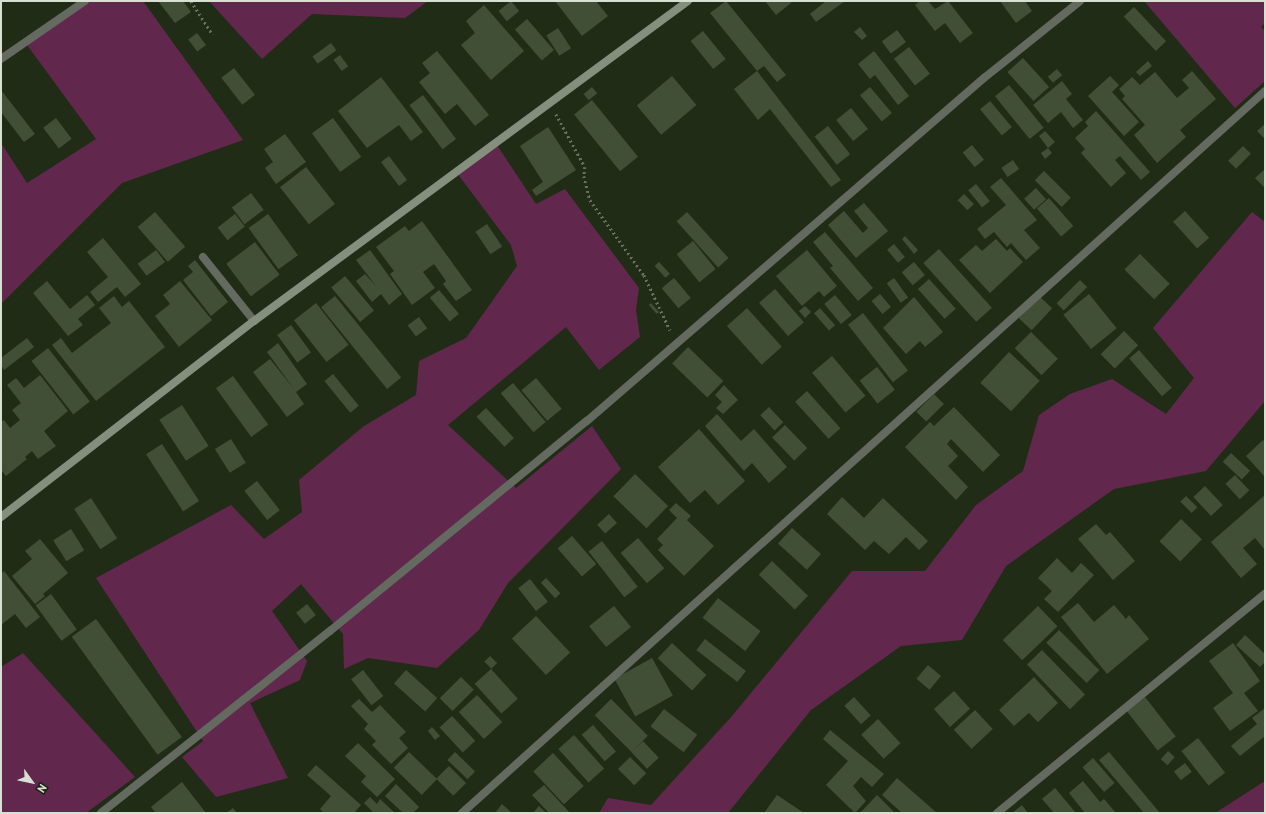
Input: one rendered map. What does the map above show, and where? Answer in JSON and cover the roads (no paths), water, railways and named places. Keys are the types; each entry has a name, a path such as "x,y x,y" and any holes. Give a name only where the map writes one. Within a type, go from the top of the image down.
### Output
{"street":[{"path":"1,59 85,1"},
{"path":"1,517 254,321 688,1"},
{"path":"101,813 348,616 586,421 984,78 1080,1"},
{"path":"462,813 1265,91"},
{"path":"203,257 254,321"},
{"path":"997,813 1265,594"}]}
